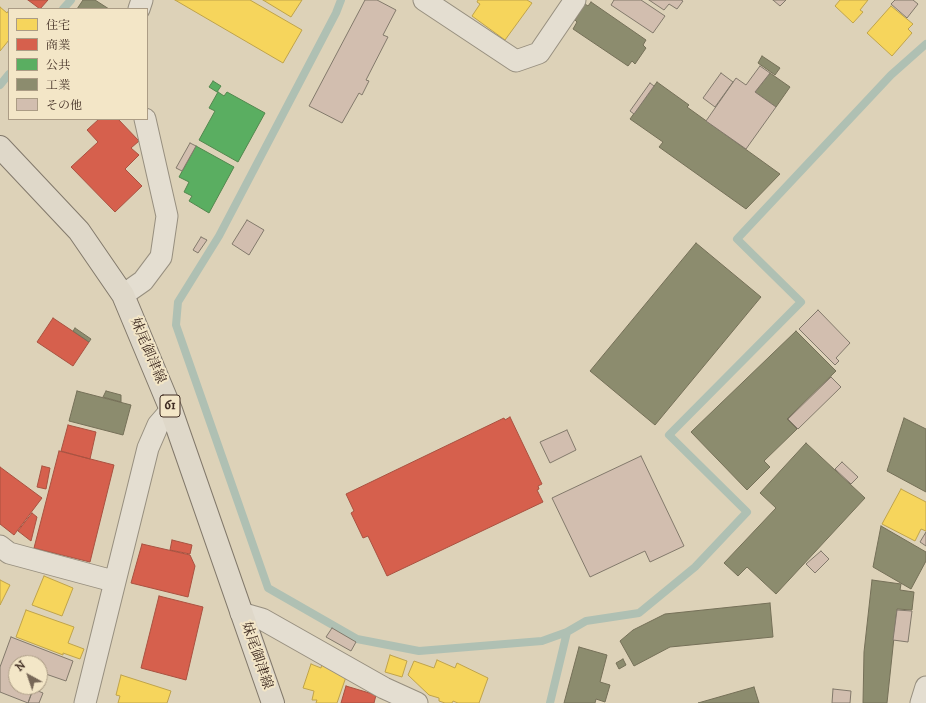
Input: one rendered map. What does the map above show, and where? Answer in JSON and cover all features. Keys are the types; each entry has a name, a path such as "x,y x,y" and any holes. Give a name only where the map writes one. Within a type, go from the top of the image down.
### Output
{"main road":[{"name":"妹尾御津線","path":"0,147 78,230 123,295 171,410 273,703"}],"street":[{"path":"424,0 516,61 539,53 575,0"},
{"path":"123,295 143,281 161,257 167,216 144,120"},
{"path":"85,703 113,581 148,448 158,425 171,410"},
{"path":"0,546 9,553 113,581"},
{"path":"241,613 262,619 384,688 417,703"},
{"path":"921,703 926,687"}],"building: 住宅":[{"path":"175,0 250,0 302,30 283,63"},
{"path":"263,0 302,0 291,17"},
{"path":"478,0 527,0 532,3 505,40 472,16 480,4 477,2"},
{"path":"840,0 868,0 860,10 863,12 853,23 835,6"},
{"path":"891,6 913,24 908,29 912,33 892,56 867,33"},
{"path":"0,7 7,13 8,12 8,41 0,51"},
{"path":"901,489 926,502 926,531 921,529 915,541 882,524"},
{"path":"44,576 73,588 62,616 32,605"},
{"path":"0,580 10,585 0,605"},
{"path":"26,610 74,627 68,643 84,649 80,659 63,653 63,655 16,637"},
{"path":"390,655 407,661 402,677 385,672"},
{"path":"437,660 455,668 457,663 488,678 479,703 458,703 453,701 452,703 445,703 439,701 439,698 429,695 408,675 414,661 434,668"},
{"path":"311,664 321,668 322,664 347,674 337,703 316,703 317,700 312,700 314,691 303,688"},
{"path":"121,675 171,691 167,703 118,703 120,696 116,695"}],"building: 商業":[{"path":"28,0 48,0 41,8"},
{"path":"98,120 119,120 139,141 131,148 139,155 125,169 142,186 115,212 71,167 98,142 87,130"},
{"path":"53,318 89,342 73,366 37,342"},
{"path":"510,417 542,484 538,486 539,489 537,490 543,502 387,576 368,536 363,538 351,513 354,511 346,494 504,418 505,420"},
{"path":"68,425 96,432 90,459 61,451"},
{"path":"59,451 114,465 90,562 34,548"},
{"path":"42,466 50,468 46,489 37,487"},
{"path":"0,467 42,498 14,535 0,524"},
{"path":"32,513 37,517 31,541 18,531"},
{"path":"172,540 192,545 190,554 170,550"},
{"path":"142,544 190,555 195,566 188,597 131,583"},
{"path":"159,596 203,607 186,680 141,668"},
{"path":"346,686 376,695 374,703 341,703"}],"building: 公共":[{"path":"213,81 221,86 217,92 209,87"},
{"path":"218,92 224,96 227,92 265,113 238,162 199,140 215,111 209,108"},
{"path":"196,146 234,167 209,213 189,201 192,196 184,192 189,182 179,177"}],"building: 工業":[{"path":"83,0 95,0 107,8 78,8"},
{"path":"591,2 646,40 643,45 646,48 635,64 632,61 628,66 573,29 577,22 575,20 585,4 588,6"},
{"path":"762,56 780,68 775,75 758,63"},
{"path":"770,73 790,87 776,107 755,92"},
{"path":"657,82 689,105 687,107 780,174 746,209 659,147 663,142 630,119"},
{"path":"696,243 761,297 655,425 590,371"},
{"path":"75,328 91,339 89,342 73,331"},
{"path":"796,331 836,371 787,419 797,429 764,461 770,467 747,490 691,432"},
{"path":"77,391 131,405 123,435 69,421"},
{"path":"106,391 121,395 121,402 103,397"},
{"path":"904,418 926,429 926,492 887,471"},
{"path":"806,443 865,498 776,594 747,567 738,576 724,563 776,508 760,493"},
{"path":"881,526 926,552 926,561 911,589 873,567"},
{"path":"872,580 901,584 900,590 914,592 912,610 897,609 887,703 863,703 864,652"},
{"path":"770,603 773,637 670,647 634,666 620,641 633,630 665,614"},
{"path":"579,647 607,655 600,682 610,685 605,702 596,699 595,703 564,703"},
{"path":"623,659 626,665 619,669 616,663"},
{"path":"754,687 759,703 698,703"}],"building: その他":[{"path":"365,0 377,0 396,10 383,35 388,37 366,80 369,81 362,95 359,93 342,123 309,106"},
{"path":"614,0 641,0 665,16 653,33 611,5"},
{"path":"649,0 683,1 677,9 669,4 664,10"},
{"path":"773,0 786,0 780,6"},
{"path":"895,0 913,0 918,4 907,18 891,4"},
{"path":"760,66 770,73 755,92 776,107 746,149 706,121 736,78 746,85"},
{"path":"721,73 733,82 715,107 703,98"},
{"path":"650,83 654,86 634,114 630,111"},
{"path":"190,143 196,146 182,171 176,168"},
{"path":"247,220 264,230 249,255 232,244"},
{"path":"201,237 207,240 198,253 193,250"},
{"path":"818,310 850,343 836,358 839,361 835,365 799,329"},
{"path":"831,377 841,387 798,429 788,419"},
{"path":"567,430 576,450 550,463 540,442"},
{"path":"641,456 684,546 650,562 645,551 590,577 552,498"},
{"path":"842,462 858,477 851,484 835,469"},
{"path":"926,532 926,546 920,542"},
{"path":"821,551 829,559 815,573 806,564"},
{"path":"897,610 912,611 908,642 893,640"},
{"path":"332,628 356,642 351,651 326,637"},
{"path":"11,637 73,661 66,681 48,675 48,655 8,655 8,695 31,695 28,703 0,692 0,667"},
{"path":"833,689 851,691 850,703 832,703"},
{"path":"31,695 42,695 39,703 28,703"}],"waterway":[{"path":"64,8 71,0"},
{"path":"341,0 336,13 219,236 178,302 176,325 268,588 357,639 419,651 542,641 567,632 586,621 639,613 695,567 747,512 669,435 801,302 737,239 891,75 926,44"},
{"path":"0,85 8,75"},
{"path":"550,703 567,632"}]}
